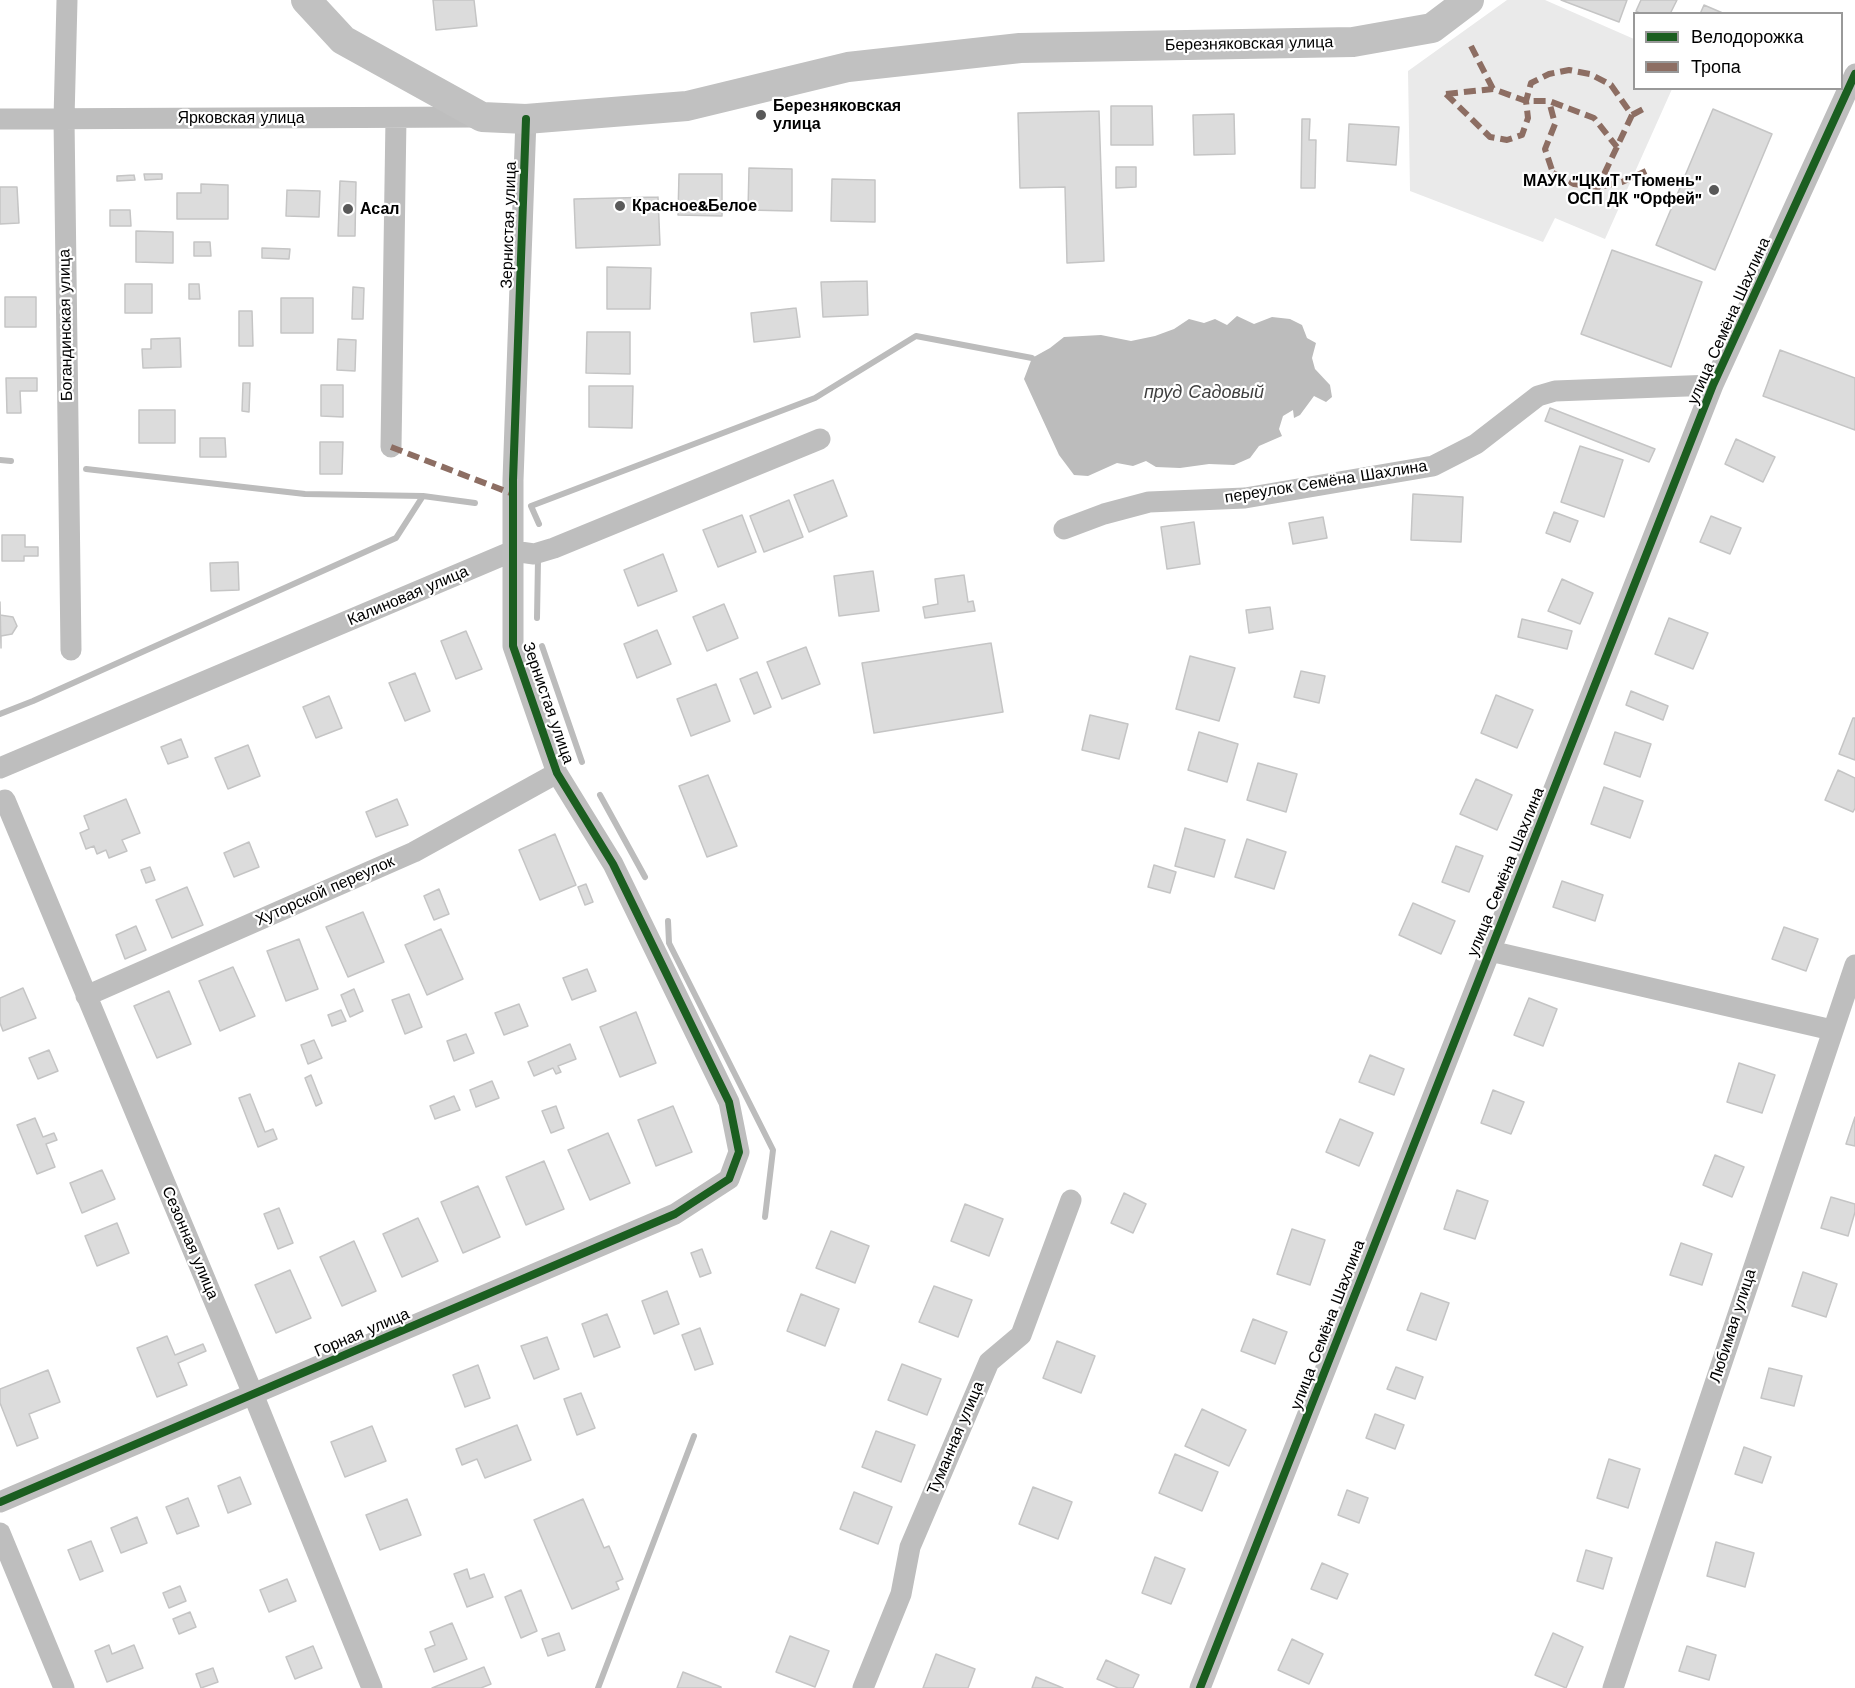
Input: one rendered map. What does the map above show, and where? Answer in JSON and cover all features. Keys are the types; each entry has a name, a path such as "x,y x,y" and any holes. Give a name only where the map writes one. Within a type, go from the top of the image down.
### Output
{"street":[{"name":"Богандинская улица","path":"67,0 64,119 71,650"},
{"name":"Березняковская улица","path":"306,0 343,40 482,117 526,119 687,106 848,68 1020,48 1353,42 1432,28 1469,0"},
{"name":"улица Семёна Шахлина","path":"1200,1688 1713,385 1855,74"},
{"name":"Ярковская улица","path":"0,119 482,117"},
{"path":"391,447 396,118"},
{"name":"Зернистая улица","path":"526,119 513,469 513,646 557,773 613,864 729,1102 739,1152 729,1179"},
{"name":"переулок Семёна Шахлина","path":"1064,530 1104,514 1149,502 1245,498 1433,466 1476,444 1538,396 1555,391 1713,385"},
{"name":"Калиновая улица","path":"0,768 513,551 534,554 554,548 820,439"},
{"name":"Хуторской переулок","path":"86,996 414,852 557,773"},
{"name":"Сезонная улица","path":"5,800 253,1394 372,1688"},
{"path":"1490,951 1832,1030"},
{"name":"Любимая улица","path":"1613,1688 1855,965"},
{"name":"Горная улица","path":"0,1502 675,1214 729,1179"},
{"name":"Туманная улица","path":"863,1688 901,1594 910,1547 965,1417 989,1362 1021,1335 1071,1200"},
{"path":"0,1533 64,1688"}],"shaded area":[{"path":"1507,0 1545,0 1633,39 1633,90 1672,90 1605,239 1555,218 1543,242 1410,191 1408,71"}],"water":[{"name":"пруд Садовый","path":"1237,316 1254,324 1272,317 1290,319 1302,325 1307,338 1316,343 1312,358 1315,369 1330,385 1332,397 1326,402 1314,396 1300,415 1294,418 1293,410 1283,416 1279,429 1282,436 1259,446 1250,458 1234,465 1156,467 1146,461 1133,466 1117,463 1088,476 1074,475 1059,455 1024,379 1032,358 1064,337 1101,335 1131,341 1174,329 1189,319 1204,323 1215,319 1227,325"}],"building":[{"path":"433,0 474,0 477,26 436,30"},
{"path":"1561,0 1627,0 1619,22"},
{"path":"1641,0 1677,0 1671,12 1636,11"},
{"path":"1704,5 1720,12 1701,12"},
{"path":"1111,106 1152,106 1153,145 1111,145"},
{"name":"МАУК \"ЦКиТ \"Тюмень\" ОСП ДК \"Орфей\"","path":"1713,109 1772,134 1715,270 1656,245"},
{"path":"1099,111 1104,261 1067,263 1065,187 1020,188 1018,113"},
{"path":"1234,114 1235,154 1194,155 1193,115"},
{"path":"1302,119 1310,119 1309,140 1316,140 1315,188 1301,188"},
{"path":"1349,124 1399,127 1396,165 1347,161"},
{"path":"1116,167 1136,167 1136,187 1116,188"},
{"path":"749,168 792,169 792,211 748,210"},
{"path":"144,174 162,174 162,179 145,180"},
{"path":"679,174 722,174 722,216 678,215"},
{"path":"134,175 135,180 117,181 117,176"},
{"path":"832,179 875,180 875,222 831,221"},
{"path":"340,181 356,182 355,236 338,236"},
{"path":"201,184 228,185 228,219 177,219 177,193 201,193"},
{"path":"0,187 17,187 19,223 0,224"},
{"path":"287,190 320,191 319,217 286,216"},
{"path":"658,197 660,245 576,248 574,199"},
{"path":"110,210 130,210 131,226 110,226"},
{"path":"136,231 173,232 173,263 136,262"},
{"path":"194,242 210,242 211,256 194,256"},
{"path":"262,248 290,249 289,259 262,258"},
{"path":"1612,250 1702,282 1671,367 1581,334"},
{"path":"607,267 651,268 650,309 607,309"},
{"path":"867,281 868,315 823,317 821,282"},
{"path":"125,284 152,284 152,313 125,313"},
{"path":"189,284 199,284 200,299 189,299"},
{"path":"353,287 364,288 363,319 352,319"},
{"path":"5,297 36,297 36,327 5,327"},
{"path":"281,298 313,298 313,333 281,333"},
{"path":"796,308 800,337 754,342 751,313"},
{"path":"239,311 252,311 253,346 239,346"},
{"path":"587,332 630,332 630,374 586,373"},
{"path":"180,338 181,367 143,368 142,349 151,349 151,339"},
{"path":"338,339 356,340 355,371 337,370"},
{"path":"1780,350 1855,378 1855,430 1763,396"},
{"path":"6,378 37,378 37,391 20,391 21,413 7,413"},
{"path":"243,383 250,383 249,412 242,411"},
{"path":"321,385 343,385 343,417 321,416"},
{"path":"589,386 633,386 632,428 589,427"},
{"path":"1550,408 1655,449 1649,462 1545,421"},
{"path":"139,410 175,410 175,443 139,443"},
{"path":"200,438 225,438 226,457 200,457"},
{"path":"1736,439 1775,457 1763,482 1725,464"},
{"path":"320,442 343,442 342,474 320,474"},
{"path":"1580,446 1623,460 1604,517 1561,502"},
{"path":"833,480 847,516 809,532 794,495"},
{"path":"1413,494 1463,497 1461,542 1411,540"},
{"path":"789,500 803,537 764,552 750,516"},
{"path":"1554,512 1578,521 1570,542 1546,533"},
{"path":"742,515 756,552 718,567 703,530"},
{"path":"1711,516 1741,528 1730,554 1700,542"},
{"path":"1323,517 1327,538 1293,544 1289,523"},
{"path":"1194,522 1200,564 1167,569 1161,527"},
{"path":"2,535 25,535 25,547 38,547 38,556 24,556 24,561 2,561"},
{"path":"663,554 677,591 638,606 624,570"},
{"path":"238,562 239,590 211,591 210,563"},
{"path":"873,571 879,611 839,616 834,576"},
{"path":"964,575 968,602 973,601 975,611 925,618 923,607 938,604 935,579"},
{"path":"1562,579 1593,593 1580,624 1548,611"},
{"path":"724,604 738,638 707,651 693,617"},
{"path":"1270,607 1273,629 1249,633 1246,610"},
{"path":"0,615 13,617 17,626 12,634 1,636 1,648"},
{"path":"1669,618 1708,633 1693,669 1655,654"},
{"path":"1522,619 1572,631 1567,649 1518,637"},
{"path":"657,630 671,664 637,678 624,644"},
{"path":"466,631 482,669 456,679 441,641"},
{"path":"991,643 1003,712 874,733 862,663"},
{"path":"806,647 820,684 782,699 767,662"},
{"path":"1190,656 1235,668 1219,721 1176,709"},
{"path":"1301,671 1325,676 1319,703 1294,697"},
{"path":"757,672 771,707 754,714 740,679"},
{"path":"415,673 430,711 405,721 389,683"},
{"path":"716,684 730,721 691,736 677,699"},
{"path":"1631,691 1668,706 1663,720 1626,705"},
{"path":"1496,695 1533,710 1517,748 1481,733"},
{"path":"329,696 342,728 316,738 303,707"},
{"path":"1090,715 1128,724 1119,759 1082,750"},
{"path":"1853,718 1855,718 1855,760 1839,754"},
{"path":"1199,732 1238,744 1227,782 1188,770"},
{"path":"1615,732 1651,744 1640,777 1604,764"},
{"path":"181,739 188,757 168,764 161,747"},
{"path":"248,745 260,776 228,789 215,758"},
{"path":"1258,763 1297,774 1286,812 1247,800"},
{"path":"1838,770 1855,778 1853,812 1825,800"},
{"path":"708,775 737,846 707,857 679,786"},
{"path":"1476,779 1512,795 1497,830 1460,814"},
{"path":"1604,787 1643,801 1630,838 1591,824"},
{"path":"126,799 140,833 122,840 127,851 109,858 106,850 97,854 94,846 86,849 80,833 89,829 84,816"},
{"path":"397,799 408,825 376,837 366,812"},
{"path":"1185,828 1225,840 1214,877 1175,866"},
{"path":"555,834 576,885 540,900 519,850"},
{"path":"1247,839 1286,852 1274,889 1235,877"},
{"path":"249,842 259,867 234,877 224,853"},
{"path":"1456,846 1483,856 1469,892 1442,882"},
{"path":"1154,865 1176,872 1170,893 1148,887"},
{"path":"150,867 155,880 146,883 141,870"},
{"path":"1562,881 1603,895 1595,921 1553,907"},
{"path":"586,884 593,902 585,905 578,887"},
{"path":"187,887 203,925 172,938 156,900"},
{"path":"439,889 449,914 434,920 424,896"},
{"path":"1413,903 1455,921 1441,954 1399,935"},
{"path":"363,912 384,962 348,977 326,927"},
{"path":"136,926 146,950 125,959 116,935"},
{"path":"1784,927 1818,939 1806,971 1772,959"},
{"path":"441,929 463,979 427,995 405,945"},
{"path":"299,939 318,989 286,1001 267,951"},
{"path":"233,967 255,1016 220,1031 199,981"},
{"path":"587,969 596,991 572,1000 563,978"},
{"path":"23,988 36,1018 3,1031 0,1023 0,998"},
{"path":"354,989 363,1011 350,1017 341,995"},
{"path":"169,991 191,1044 157,1058 134,1006"},
{"path":"409,994 422,1027 405,1034 392,1000"},
{"path":"1529,998 1557,1009 1543,1046 1514,1035"},
{"path":"519,1004 528,1026 504,1035 495,1013"},
{"path":"341,1010 346,1021 332,1026 328,1015"},
{"path":"636,1012 656,1063 620,1077 600,1027"},
{"path":"466,1034 474,1053 454,1061 447,1041"},
{"path":"314,1040 322,1058 308,1064 301,1045"},
{"path":"570,1044 576,1059 558,1066 561,1072 556,1074 553,1068 534,1076 528,1062"},
{"path":"49,1050 58,1071 38,1079 29,1058"},
{"path":"1370,1055 1404,1069 1394,1095 1359,1082"},
{"path":"1739,1063 1775,1075 1762,1113 1727,1102"},
{"path":"311,1075 322,1103 316,1106 305,1078"},
{"path":"492,1081 499,1098 476,1107 470,1090"},
{"path":"1493,1090 1524,1102 1511,1134 1481,1123"},
{"path":"250,1094 265,1132 273,1129 277,1139 258,1147 239,1098"},
{"path":"454,1096 460,1110 435,1119 430,1106"},
{"path":"556,1106 564,1128 551,1133 542,1111"},
{"path":"673,1106 692,1152 656,1166 638,1120"},
{"path":"1855,1117 1855,1146 1846,1144"},
{"path":"35,1118 43,1137 54,1133 57,1140 46,1144 55,1167 37,1174 17,1125"},
{"path":"1340,1119 1373,1133 1359,1166 1326,1152"},
{"path":"608,1133 630,1183 590,1200 568,1150"},
{"path":"1715,1155 1744,1167 1732,1197 1703,1185"},
{"path":"544,1161 564,1209 526,1225 506,1177"},
{"path":"102,1170 115,1199 82,1213 70,1183"},
{"path":"478,1186 500,1237 463,1253 441,1202"},
{"path":"1457,1190 1488,1201 1475,1239 1444,1229"},
{"path":"1124,1193 1146,1204 1133,1233 1111,1223"},
{"path":"1831,1197 1855,1204 1848,1236 1821,1228"},
{"path":"965,1204 1003,1219 989,1256 951,1241"},
{"path":"279,1208 293,1243 278,1249 264,1214"},
{"path":"418,1218 438,1261 402,1277 383,1234"},
{"path":"117,1223 129,1253 97,1266 85,1236"},
{"path":"1292,1229 1325,1240 1310,1285 1277,1274"},
{"path":"831,1231 869,1246 855,1283 816,1268"},
{"path":"354,1241 376,1291 342,1306 320,1257"},
{"path":"1681,1243 1712,1254 1702,1285 1670,1275"},
{"path":"702,1249 711,1273 700,1277 691,1253"},
{"path":"290,1270 311,1318 276,1333 255,1285"},
{"path":"1803,1272 1837,1284 1826,1317 1792,1306"},
{"path":"934,1286 972,1300 958,1337 919,1322"},
{"path":"667,1291 679,1324 654,1334 642,1301"},
{"path":"1421,1293 1449,1303 1436,1340 1407,1330"},
{"path":"801,1294 839,1309 825,1346 787,1331"},
{"path":"607,1314 620,1347 594,1357 582,1324"},
{"path":"1253,1319 1287,1332 1275,1364 1241,1351"},
{"path":"700,1328 713,1364 695,1370 682,1335"},
{"path":"167,1336 175,1355 203,1344 206,1351 178,1363 187,1385 157,1397 137,1348"},
{"path":"547,1337 559,1369 534,1379 521,1346"},
{"path":"1057,1341 1095,1356 1081,1393 1043,1378"},
{"path":"902,1364 941,1379 927,1415 888,1400"},
{"path":"478,1365 490,1398 465,1407 453,1375"},
{"path":"1396,1367 1423,1377 1415,1399 1387,1389"},
{"path":"1769,1368 1802,1376 1794,1406 1761,1398"},
{"path":"48,1370 60,1402 29,1414 38,1438 17,1446 0,1403 0,1389"},
{"path":"581,1393 595,1428 577,1435 564,1399"},
{"path":"1202,1409 1246,1430 1229,1466 1185,1446"},
{"path":"1375,1414 1404,1425 1395,1449 1366,1438"},
{"path":"517,1425 531,1460 485,1478 477,1459 462,1465 456,1449"},
{"path":"372,1426 386,1461 345,1477 331,1442"},
{"path":"876,1431 915,1445 901,1482 862,1467"},
{"path":"1744,1447 1771,1457 1762,1483 1735,1474"},
{"path":"1175,1454 1218,1472 1202,1511 1159,1493"},
{"path":"1609,1459 1640,1469 1628,1508 1597,1498"},
{"path":"240,1477 251,1504 228,1513 218,1486"},
{"path":"1033,1487 1072,1502 1058,1539 1019,1524"},
{"path":"1347,1490 1368,1498 1359,1523 1338,1515"},
{"path":"854,1492 892,1507 878,1544 840,1529"},
{"path":"188,1498 199,1526 177,1534 166,1507"},
{"path":"407,1499 421,1535 380,1550 366,1515"},
{"path":"583,1499 604,1548 609,1546 623,1579 616,1582 619,1589 572,1609 534,1520"},
{"path":"137,1517 147,1543 121,1553 111,1528"},
{"path":"91,1541 103,1571 80,1580 68,1550"},
{"path":"1716,1542 1754,1553 1745,1587 1707,1576"},
{"path":"1586,1550 1612,1558 1603,1589 1577,1581"},
{"path":"1155,1557 1185,1569 1171,1604 1142,1593"},
{"path":"1322,1563 1348,1574 1337,1599 1311,1589"},
{"path":"467,1569 470,1579 484,1574 493,1597 467,1607 454,1574"},
{"path":"287,1579 296,1601 269,1612 260,1590"},
{"path":"180,1586 186,1601 169,1608 163,1593"},
{"path":"521,1590 537,1631 521,1638 505,1597"},
{"path":"190,1612 196,1627 179,1634 173,1619"},
{"path":"452,1623 467,1659 434,1672 425,1649 435,1645 430,1632"},
{"path":"559,1633 565,1650 548,1656 542,1639"},
{"path":"1553,1633 1583,1647 1566,1688 1535,1675"},
{"path":"790,1636 829,1651 815,1687 776,1672"},
{"path":"1292,1639 1323,1654 1309,1684 1278,1670"},
{"path":"109,1645 112,1654 134,1645 143,1668 107,1682 95,1651"},
{"path":"313,1646 322,1668 295,1679 286,1657"},
{"path":"1687,1646 1716,1655 1709,1680 1679,1671"},
{"path":"936,1654 975,1669 968,1688 923,1688"},
{"path":"1106,1660 1139,1675 1133,1688 1118,1688 1097,1679"},
{"path":"484,1667 491,1684 481,1688 432,1688"},
{"path":"213,1668 218,1682 201,1688 196,1674"},
{"path":"683,1672 721,1687 721,1688 677,1688"},
{"path":"1036,1677 1063,1688 1032,1688"}],"waterway":[{"path":"539,524 531,506 815,398 916,336 1032,358"},
{"path":"0,460 11,461"},
{"path":"86,469 305,494 423,496"},
{"path":"0,714 396,538 423,496 475,503"},
{"path":"537,618 538,560"},
{"path":"542,646 582,762"},
{"path":"600,795 645,877"},
{"path":"668,921 669,943 773,1150 765,1217"},
{"path":"598,1688 694,1436"}],"marked path":[{"path":"1471,46 1493,89"},
{"path":"1446,94 1490,137 1507,140 1522,135 1528,118 1526,101 1531,83 1549,74 1569,70 1590,74 1611,85 1632,115 1590,204"},
{"path":"1446,94 1493,89 1526,101 1549,101 1594,118 1617,147"},
{"path":"1548,186 1553,173 1545,149 1555,124 1549,101"},
{"path":"1632,115 1645,108"},
{"path":"1553,173 1574,184 1598,187 1622,182 1646,171"},
{"path":"391,447 513,494"}],"cycle path":[{"path":"1200,1688 1713,385 1855,74"},
{"path":"0,1502 675,1214 729,1179 739,1152 729,1102 613,864 557,773 513,646 513,480 526,119"}],"place":[{"name":"Березняковская улица","path":"761,115"},
{"name":"МАУК \"ЦКиТ \"Тюмень\" ОСП ДК \"Орфей\"","path":"1714,190"},
{"name":"Красное&Белое","path":"620,206"},
{"name":"Асал","path":"348,209"}]}
